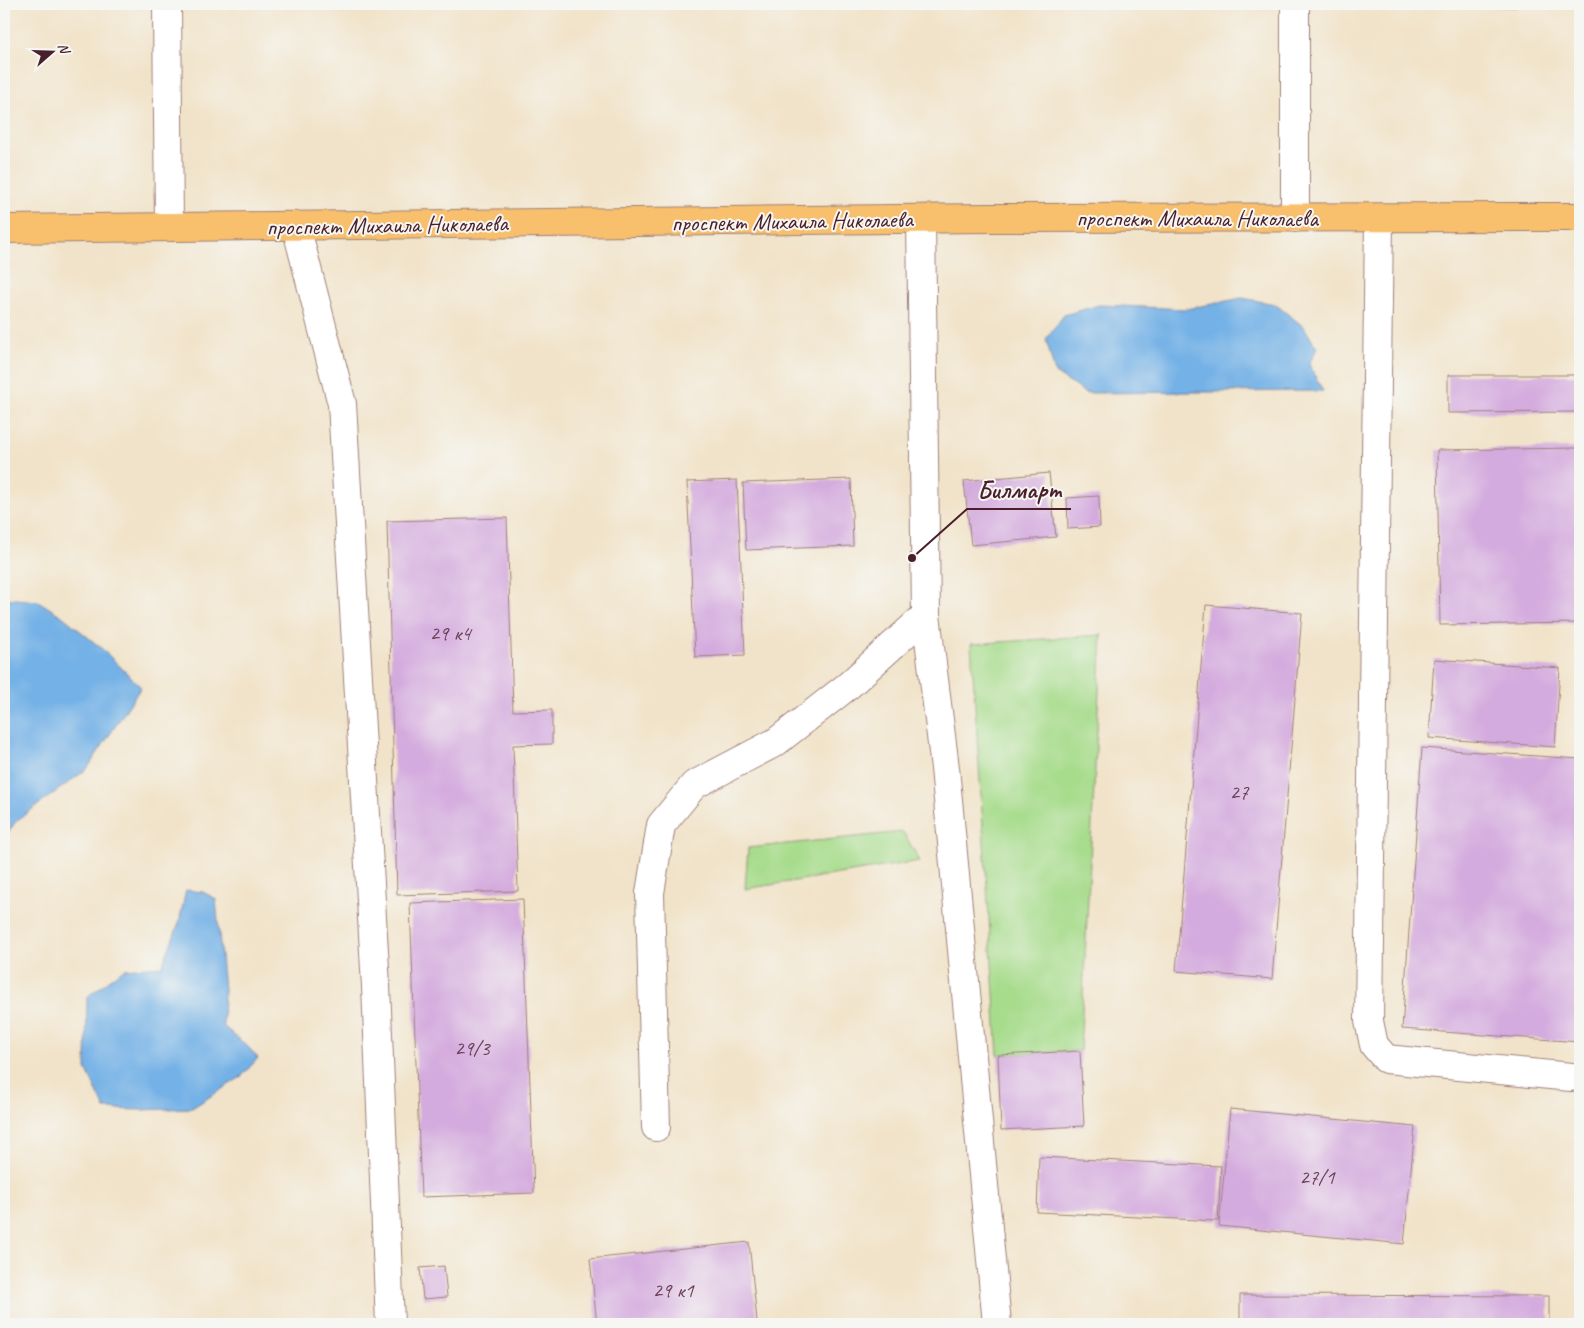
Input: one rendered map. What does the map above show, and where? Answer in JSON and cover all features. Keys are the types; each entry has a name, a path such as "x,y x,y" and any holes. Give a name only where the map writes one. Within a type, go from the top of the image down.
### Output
{"main road":[{"name":"проспект Михаила Николаева","path":"4,229 987,218 1580,217"}],"street":[{"path":"167,4 169,227"},
{"path":"1295,4 1295,218"},
{"path":"1379,218 1369,1022 1374,1045 1386,1059 1571,1077"},
{"path":"921,219 926,615 945,768 997,1324"},
{"path":"296,226 342,404 376,986 390,1324"},
{"path":"656,1127 650,893 661,825 694,785 776,742 849,685 926,615"}],"green space":[{"path":"1102,635 1080,1051 998,1055 971,644"},
{"path":"903,832 920,861 745,889 748,848"}],"water":[{"path":"1242,298 1275,304 1304,327 1317,348 1309,364 1323,391 1085,393 1055,373 1046,339 1064,315 1099,305 1186,309"},
{"path":"4,598 38,601 62,616 100,647 141,687 87,769 16,821 4,839"},
{"path":"186,890 203,892 216,899 224,990 223,1026 258,1058 241,1077 192,1108 105,1109 86,1069 87,997 124,969 162,966 179,923"}],"building":[{"path":"1517,4 1517,7 1436,5"},
{"path":"1541,4 1580,4 1580,6 1541,6"},
{"path":"1448,375 1580,375 1580,412 1448,413"},
{"path":"1580,448 1580,623 1440,625 1437,450"},
{"path":"1049,473 1056,537 971,545 964,481"},
{"path":"851,479 853,546 746,550 743,483"},
{"path":"737,480 745,655 695,657 687,482"},
{"path":"1099,496 1100,527 1068,529 1067,498"},
{"path":"507,518 513,711 552,710 552,744 513,745 518,891 397,895 387,521"},
{"path":"1206,605 1302,613 1272,979 1176,971"},
{"path":"1434,659 1560,668 1555,747 1429,738"},
{"path":"1422,748 1580,759 1580,1042 1402,1029"},
{"path":"523,899 534,1193 421,1197 410,903"},
{"path":"1080,1051 1084,1126 1001,1130 998,1055"},
{"path":"1230,1109 1415,1127 1404,1244 1219,1226"},
{"path":"1039,1157 1221,1166 1218,1221 1037,1212"},
{"path":"749,1242 757,1321 725,1324 597,1324 590,1259"},
{"path":"444,1266 447,1297 423,1299 420,1268"},
{"path":"1240,1295 1549,1296 1549,1324 1240,1324"}],"place":[{"name":"Билмарт","path":"912,558"}]}
